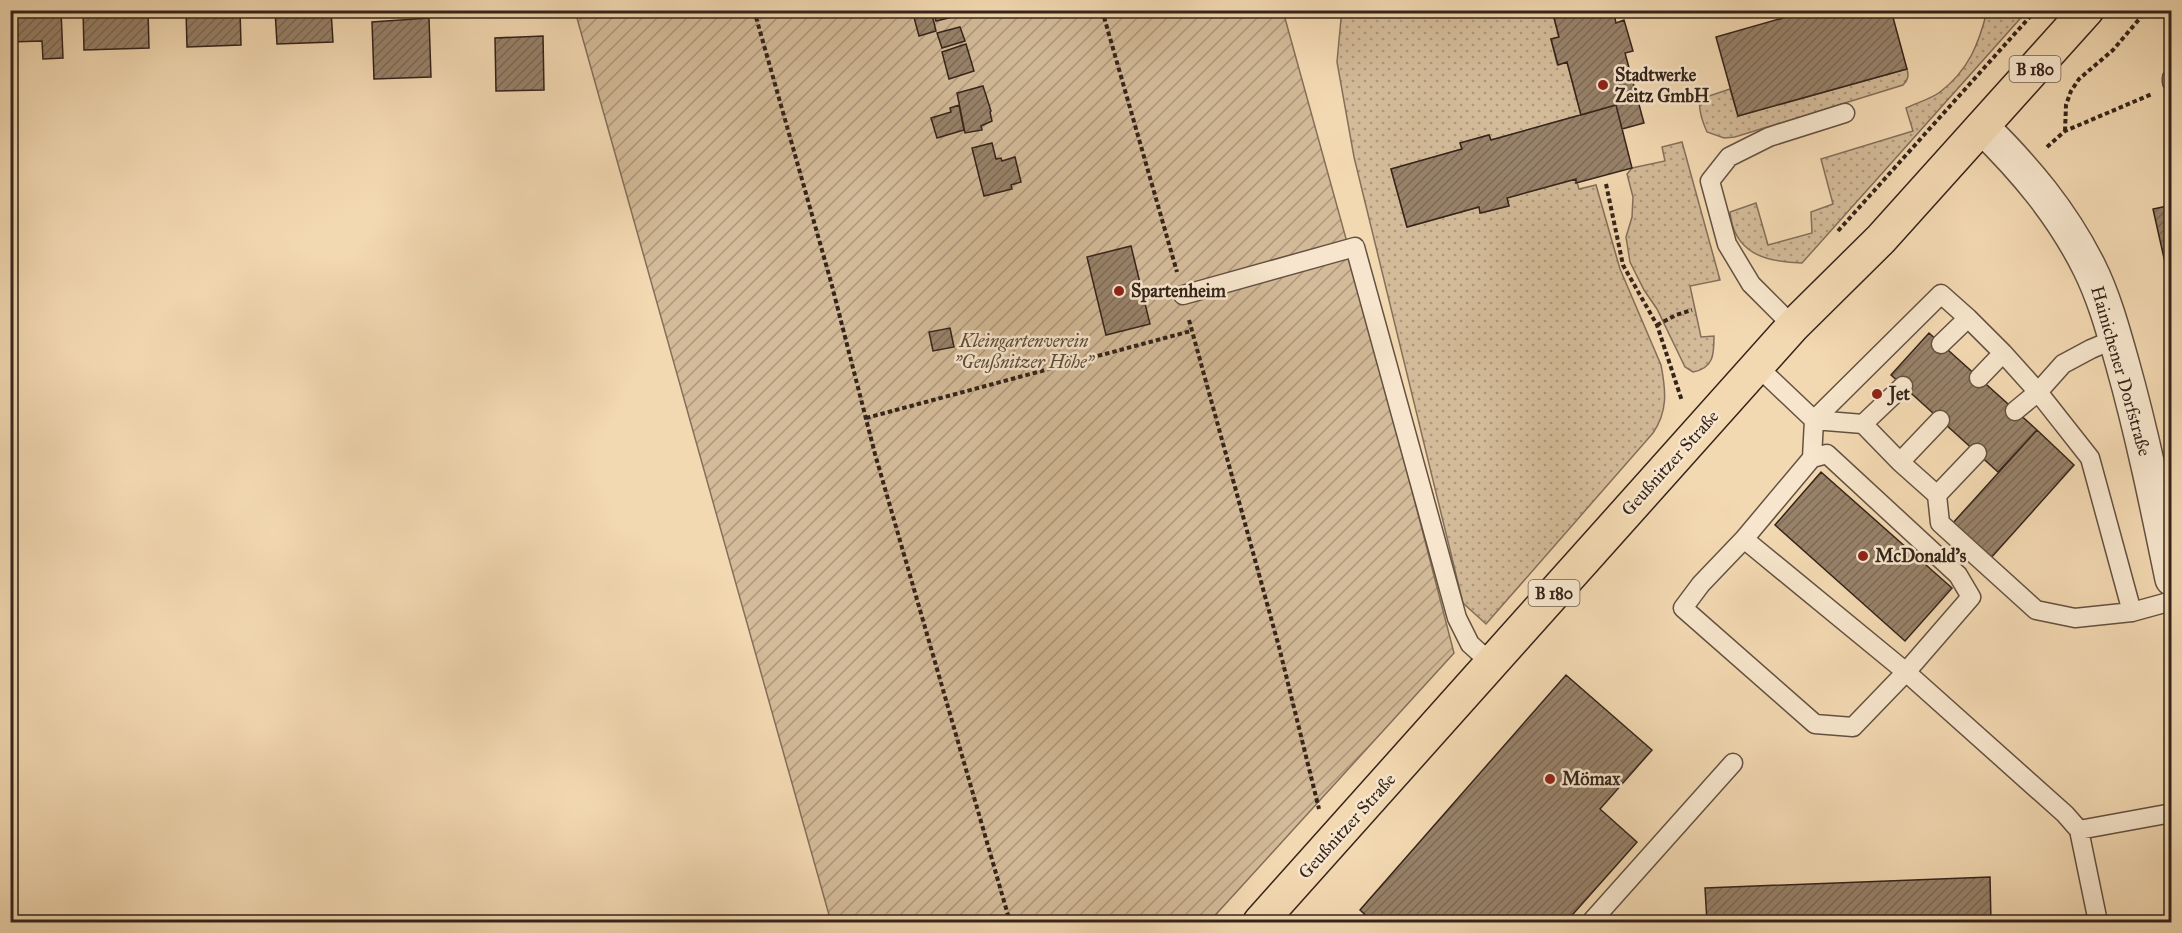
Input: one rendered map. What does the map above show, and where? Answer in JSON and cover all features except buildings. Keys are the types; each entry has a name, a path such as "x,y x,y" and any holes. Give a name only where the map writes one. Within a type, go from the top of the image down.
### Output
{"main road":[{"name":"Geußnitzer Straße","path":"1260,922 1792,326 1881,239 2087,10"}],"street":[{"name":"Hainichener Dorfstraße","path":"1982,127 2024,169 2055,208 2090,268 2115,339 2143,444 2172,579"}],"lane":[{"path":"1792,326 1751,284 1727,244 1710,181 1730,157 1769,137 1845,113"},
{"path":"1183,295 1355,247 1457,618 1470,644 1491,663"},
{"path":"1812,458 1814,420 1941,294 2003,353 2038,392 2090,458 2132,612"},
{"path":"1941,344 1968,318"},
{"path":"2016,411 2038,392 2063,364 2115,339"},
{"path":"1979,378 2003,353"},
{"path":"1757,366 1814,420 1863,424 1900,462 1937,495 1940,523 2036,610 2075,618 2132,612 2172,602"},
{"path":"1863,424 1903,386"},
{"path":"1900,462 1940,420"},
{"path":"1937,495 1977,453"},
{"path":"1827,454 1958,575 1971,597 1906,672 1853,727 1815,724 1683,608 1701,584 1744,539 1812,458 1827,454"},
{"path":"1744,539 1906,672 2065,814 2079,830 2098,922"},
{"path":"1591,922 1733,763"},
{"path":"2079,830 2172,813"}],"path":[{"path":"754,10 831,282 866,418 1010,922"},
{"path":"1102,10 1279,647 1328,846"},
{"path":"2065,131 2066,105 2079,79 2113,50 2147,10"},
{"path":"2024,169 2065,131 2168,83"},
{"path":"1606,184 1623,266 1657,325 1694,436"},
{"path":"1657,325 1692,310"},
{"path":"866,418 1191,331"}],"green space":[{"name":"Kleingartenverein \"Geußnitzer Höhe\"","path":"575,11 1283,11 1358,282 1454,653 1209,922 831,922"},
{"path":"1340,11 1552,11 1559,37 1551,39 1557,64 1567,62 1581,115 1491,140 1489,135 1460,143 1462,149 1391,169 1407,227 1479,207 1481,213 1509,206 1507,198 1576,179 1579,189 1596,185 1620,269 1661,365 1664,384 1663,409 1653,433 1486,624 1463,603 1354,157 1337,62"},
{"path":"1987,11 2027,11 1802,263 1776,261 1754,253 1745,246 1738,238 1730,212 1756,203 1768,245 1812,233 1811,212 1833,204 1821,159 1913,131 1906,108 1936,94 1958,75 1976,45"},
{"path":"1907,69 1908,78 1903,85 1735,137 1724,138 1707,132 1701,116 1700,99 1730,89 1738,116"},
{"path":"1682,142 1720,280 1690,286 1701,337 1714,336 1713,354 1709,364 1693,372 1685,367 1657,309 1644,290 1630,262 1626,237 1632,217 1633,197 1627,174 1632,168 1665,161 1662,147"}],"place":[{"name":"Stadtwerke Zeitz GmbH","path":"1603,85"},
{"name":"Spartenheim","path":"1119,291"},
{"name":"Jet","path":"1877,394"},
{"name":"McDonald's","path":"1863,556"},
{"name":"Mömax","path":"1550,779"}]}
